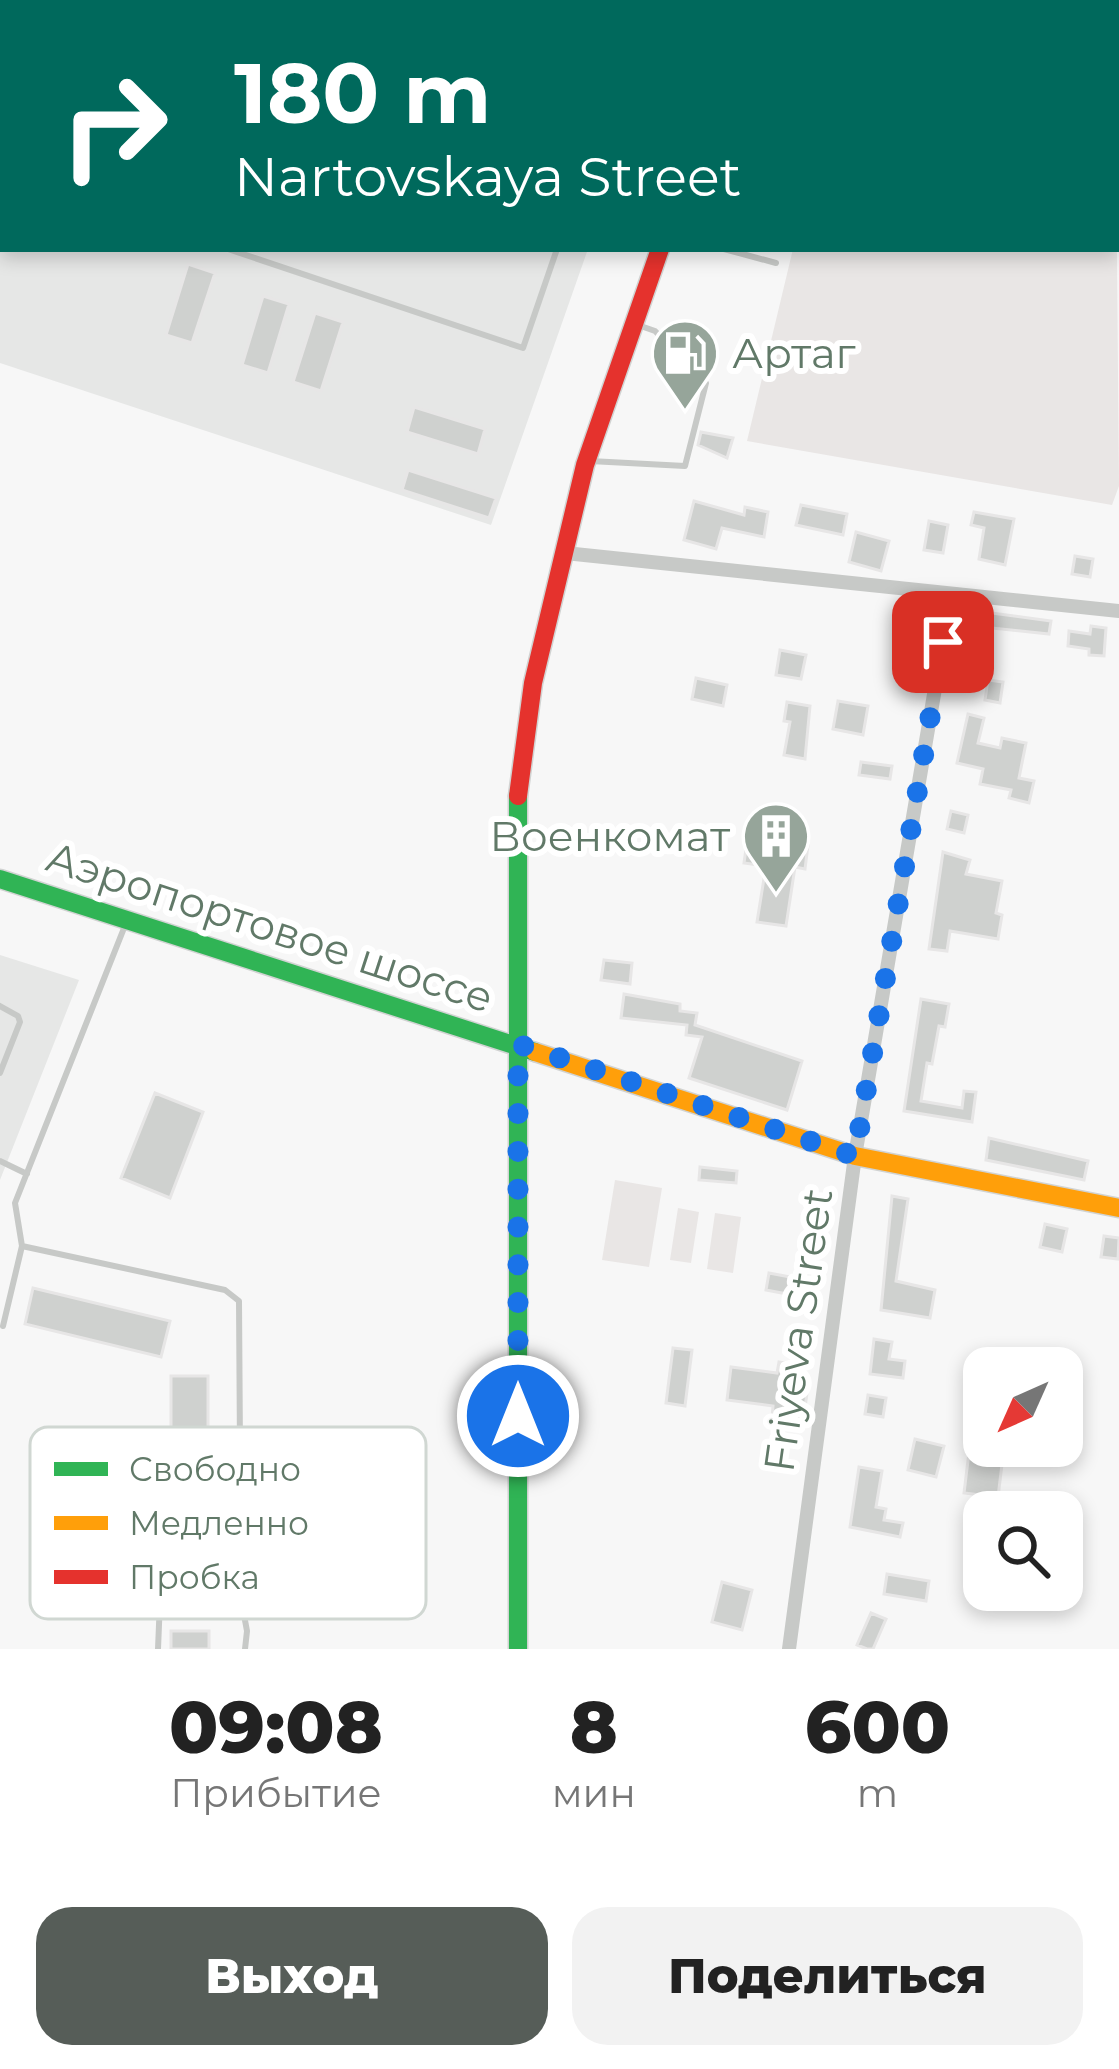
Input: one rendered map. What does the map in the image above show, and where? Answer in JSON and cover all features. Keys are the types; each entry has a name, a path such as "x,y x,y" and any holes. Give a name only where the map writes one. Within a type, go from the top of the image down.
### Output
{"main road":[{"path":"518,1649 516,812 533,683 586,461 658,252"},
{"name":"Аэропортовое шоссе","path":"0,879 855,1156 1119,1208"}],"street":[{"path":"566,553 1119,611"},
{"name":"Friyeva Street","path":"788,1649 855,1156 951,595"}],"lane":[{"path":"237,252 523,348 555,252"},
{"path":"735,252 776,263"},
{"path":"586,461 685,466 706,383 656,331 634,324"},
{"path":"3,1326 22,1246 15,1203 127,920"},
{"path":"0,1006 20,1022 0,1073"},
{"path":"0,1160 27,1174"},
{"path":"22,1246 225,1290 239,1301 240,1427"},
{"path":"243,1619 245,1649"}],"shaded area":[{"path":"0,252 587,252 491,525 0,363"},
{"path":"792,252 1117,252 1119,486 1112,505 747,441"},
{"path":"0,955 79,980 0,1180"},
{"path":"615,1180 662,1188 649,1267 602,1260"},
{"path":"678,1208 699,1212 691,1263 670,1260"},
{"path":"715,1213 741,1217 733,1273 707,1269"}],"building":[{"path":"188,264 215,273 192,343 166,335"},
{"path":"263,296 289,304 268,373 242,365"},
{"path":"315,313 343,322 321,391 293,382"},
{"path":"414,407 485,429 478,454 407,432"},
{"path":"701,432 733,438 727,458 698,445"},
{"path":"408,470 496,498 489,518 402,490"},
{"path":"694,501 744,515 745,507 768,512 764,537 722,528 716,549 684,540"},
{"path":"801,505 847,514 843,535 796,525"},
{"path":"974,512 1014,519 1005,565 979,559 984,528 971,525"},
{"path":"929,521 948,525 943,553 924,550"},
{"path":"856,532 889,541 881,571 849,562"},
{"path":"1075,556 1093,559 1090,577 1072,574"},
{"path":"984,612 1051,621 1049,634 982,627"},
{"path":"1091,626 1106,628 1104,656 1068,646 1069,631 1090,634"},
{"path":"780,650 806,655 801,679 776,675"},
{"path":"696,678 727,685 723,706 692,699"},
{"path":"988,680 1003,682 1000,703 985,700"},
{"path":"838,701 868,706 863,735 833,729"},
{"path":"787,702 810,706 805,759 784,755 790,722 784,721"},
{"path":"968,714 984,718 978,743 1000,748 1002,738 1026,743 1019,778 1034,781 1029,803 1009,798 1011,790 980,784 983,769 957,763"},
{"path":"861,762 892,766 890,779 859,775"},
{"path":"951,811 968,815 964,833 947,829"},
{"name":"Военкомат","path":"748,835 808,845 805,869 795,867 786,926 757,922 766,866 744,863"},
{"path":"943,852 970,860 966,874 1002,881 996,913 1002,915 998,939 950,931 947,951 929,949"},
{"path":"604,960 632,963 630,984 601,980"},
{"path":"624,994 680,1004 680,1011 697,1013 695,1025 802,1061 787,1110 689,1078 702,1037 686,1035 687,1025 621,1018"},
{"path":"921,999 949,1004 945,1027 939,1026 932,1064 927,1063 921,1101 962,1108 964,1091 976,1092 972,1122 904,1111"},
{"path":"155,1093 203,1112 170,1198 121,1178"},
{"path":"989,1138 1088,1161 1084,1180 986,1160"},
{"path":"700,1167 737,1171 736,1183 699,1180"},
{"path":"892,1196 908,1199 896,1281 935,1290 930,1318 881,1310"},
{"path":"1045,1224 1067,1229 1062,1252 1040,1247"},
{"path":"1104,1236 1119,1238 1118,1259 1101,1257"},
{"path":"769,1273 806,1280 803,1297 766,1290"},
{"path":"33,1288 170,1321 161,1357 25,1324"},
{"path":"874,1339 892,1342 889,1359 905,1361 903,1378 870,1374"},
{"path":"673,1348 692,1350 685,1406 666,1403"},
{"path":"779,1362 798,1365 795,1383 808,1386 803,1422 772,1418 773,1406 727,1400 731,1367 777,1373"},
{"path":"171,1376 208,1376 208,1427 171,1427"},
{"path":"868,1395 886,1398 883,1417 865,1414"},
{"path":"915,1439 944,1446 936,1477 908,1470"},
{"path":"859,1467 882,1471 876,1507 886,1509 884,1520 903,1523 900,1537 850,1527"},
{"path":"967,1467 1002,1467 999,1491 964,1491"},
{"path":"887,1574 929,1581 926,1601 884,1594"},
{"path":"722,1582 752,1590 742,1630 712,1622"},
{"path":"871,1613 886,1619 873,1649 867,1649 857,1645"},
{"path":"171,1631 209,1631 209,1649 171,1649"}],"traffic: fast":[{"path":"518,796 518,1649"},
{"path":"0,879 535,1052"}],"traffic: slow":[{"path":"535,1052 855,1156 1119,1208"}],"traffic: jam":[{"path":"518,796 533,683 585,465 659,252"}],"place":[{"name":"Артаг","path":"685,412"},
{"name":"Военкомат","path":"776,895"}],"route":[{"path":"518,1416 518,1044 855,1156 943,642"}]}
